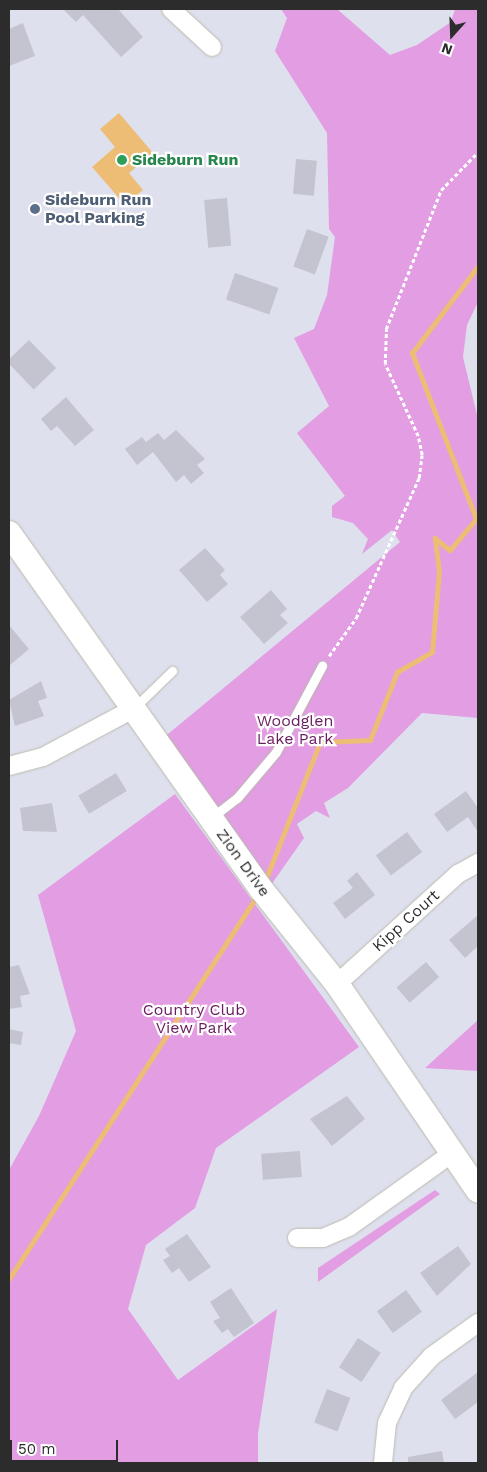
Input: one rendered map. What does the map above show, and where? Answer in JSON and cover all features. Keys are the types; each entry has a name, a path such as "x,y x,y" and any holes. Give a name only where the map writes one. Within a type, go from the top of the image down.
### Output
{"main road":[{"name":"Zion Drive","path":"9,533 210,818 336,984 478,1191"}],"street":[{"path":"171,9 212,48"},
{"path":"9,766 43,757 133,709"},
{"name":"Kipp Court","path":"336,984 458,874 478,863"},
{"path":"297,1238 323,1238 349,1227 452,1154"},
{"path":"382,1463 387,1423 402,1388 432,1356 478,1323"}],"lane":[{"path":"210,818 237,798 276,752 322,666"},
{"path":"133,709 172,672"}],"path":[{"path":"322,666 356,618 419,478 422,456 418,436 385,364 386,329 440,190 478,152"},
{"path":"9,1460 22,1463"}],"green space":[{"name":"Woodglen Lake Park","path":"281,9 337,9 390,55 417,45 451,22 455,9 478,9 478,302 467,325 463,357 478,419 478,718 422,713 348,788 324,803 330,818 316,811 297,824 304,838 271,885 162,739 400,542 392,530 362,554 368,539 353,523 332,517 332,506 345,496 297,433 329,406 294,338 314,329 327,295 335,237 329,229 327,133 275,51 287,18"},
{"name":"Country Club View Park","path":"175,794 359,1047 216,1148 195,1208 146,1245 128,1309 178,1380 277,1309 258,1434 258,1463 9,1463 9,1170 39,1116 76,1031 38,895"},
{"path":"478,1020 478,1071 425,1068"},
{"path":"435,1190 440,1194 318,1282 318,1268"}],"shaded area":[{"name":"Sideburn Run","path":"119,113 153,153 129,173 143,190 125,205 92,167 115,147 100,129"}],"building":[{"path":"63,9 118,9 143,37 121,57 83,15 76,22"},
{"path":"23,23 35,56 9,66 9,29"},
{"path":"296,159 317,161 314,196 293,194"},
{"path":"227,198 231,246 208,248 204,200"},
{"path":"307,229 329,237 315,274 293,267"},
{"path":"235,273 278,288 269,314 226,299"},
{"path":"29,340 56,368 34,390 9,364 9,359"},
{"path":"66,397 94,430 75,446 57,426 51,431 41,419"},
{"path":"176,430 205,459 197,465 204,473 191,484 184,475 176,482 153,452 137,465 125,449 142,437 146,442 158,433 164,440"},
{"path":"205,548 225,570 220,575 228,584 207,602 179,570"},
{"path":"271,590 287,609 280,615 288,623 264,644 240,617"},
{"path":"9,625 29,649 9,666"},
{"path":"41,681 47,698 38,701 44,716 15,726 9,700"},
{"path":"116,773 127,791 89,814 78,796"},
{"path":"466,791 478,808 478,832 468,817 447,832 434,814"},
{"path":"52,803 57,832 23,831 20,808"},
{"path":"407,832 422,852 391,875 376,855"},
{"path":"357,872 375,895 345,919 333,903 353,888 347,881"},
{"path":"478,915 478,946 465,958 449,940"},
{"path":"426,962 439,977 410,1003 397,988"},
{"path":"19,965 30,994 20,996 22,1007 9,1009 9,967"},
{"path":"9,1029 23,1032 21,1045 9,1043"},
{"path":"347,1096 365,1119 332,1146 310,1119"},
{"path":"300,1151 302,1177 263,1180 261,1154"},
{"path":"187,1234 211,1267 189,1282 179,1268 172,1273 163,1260 170,1256 165,1249"},
{"path":"458,1246 471,1264 437,1296 420,1273"},
{"path":"231,1288 254,1323 234,1337 228,1329 222,1333 213,1321 220,1318 210,1302"},
{"path":"406,1290 422,1312 393,1333 377,1311"},
{"path":"358,1338 381,1353 362,1382 339,1367"},
{"path":"478,1372 478,1402 455,1419 441,1400"},
{"path":"327,1389 350,1398 337,1432 314,1423"},
{"path":"442,1451 444,1463 408,1463 408,1457"}],"waterway":[{"path":"265,881 320,742 370,740 397,672 432,652 439,572 435,538 450,550 476,519 412,353 478,266"},
{"path":"9,1279 257,896"}],"place":[{"name":"Sideburn Run","path":"122,160"},
{"name":"Sideburn Run Pool Parking","path":"35,209"}]}
